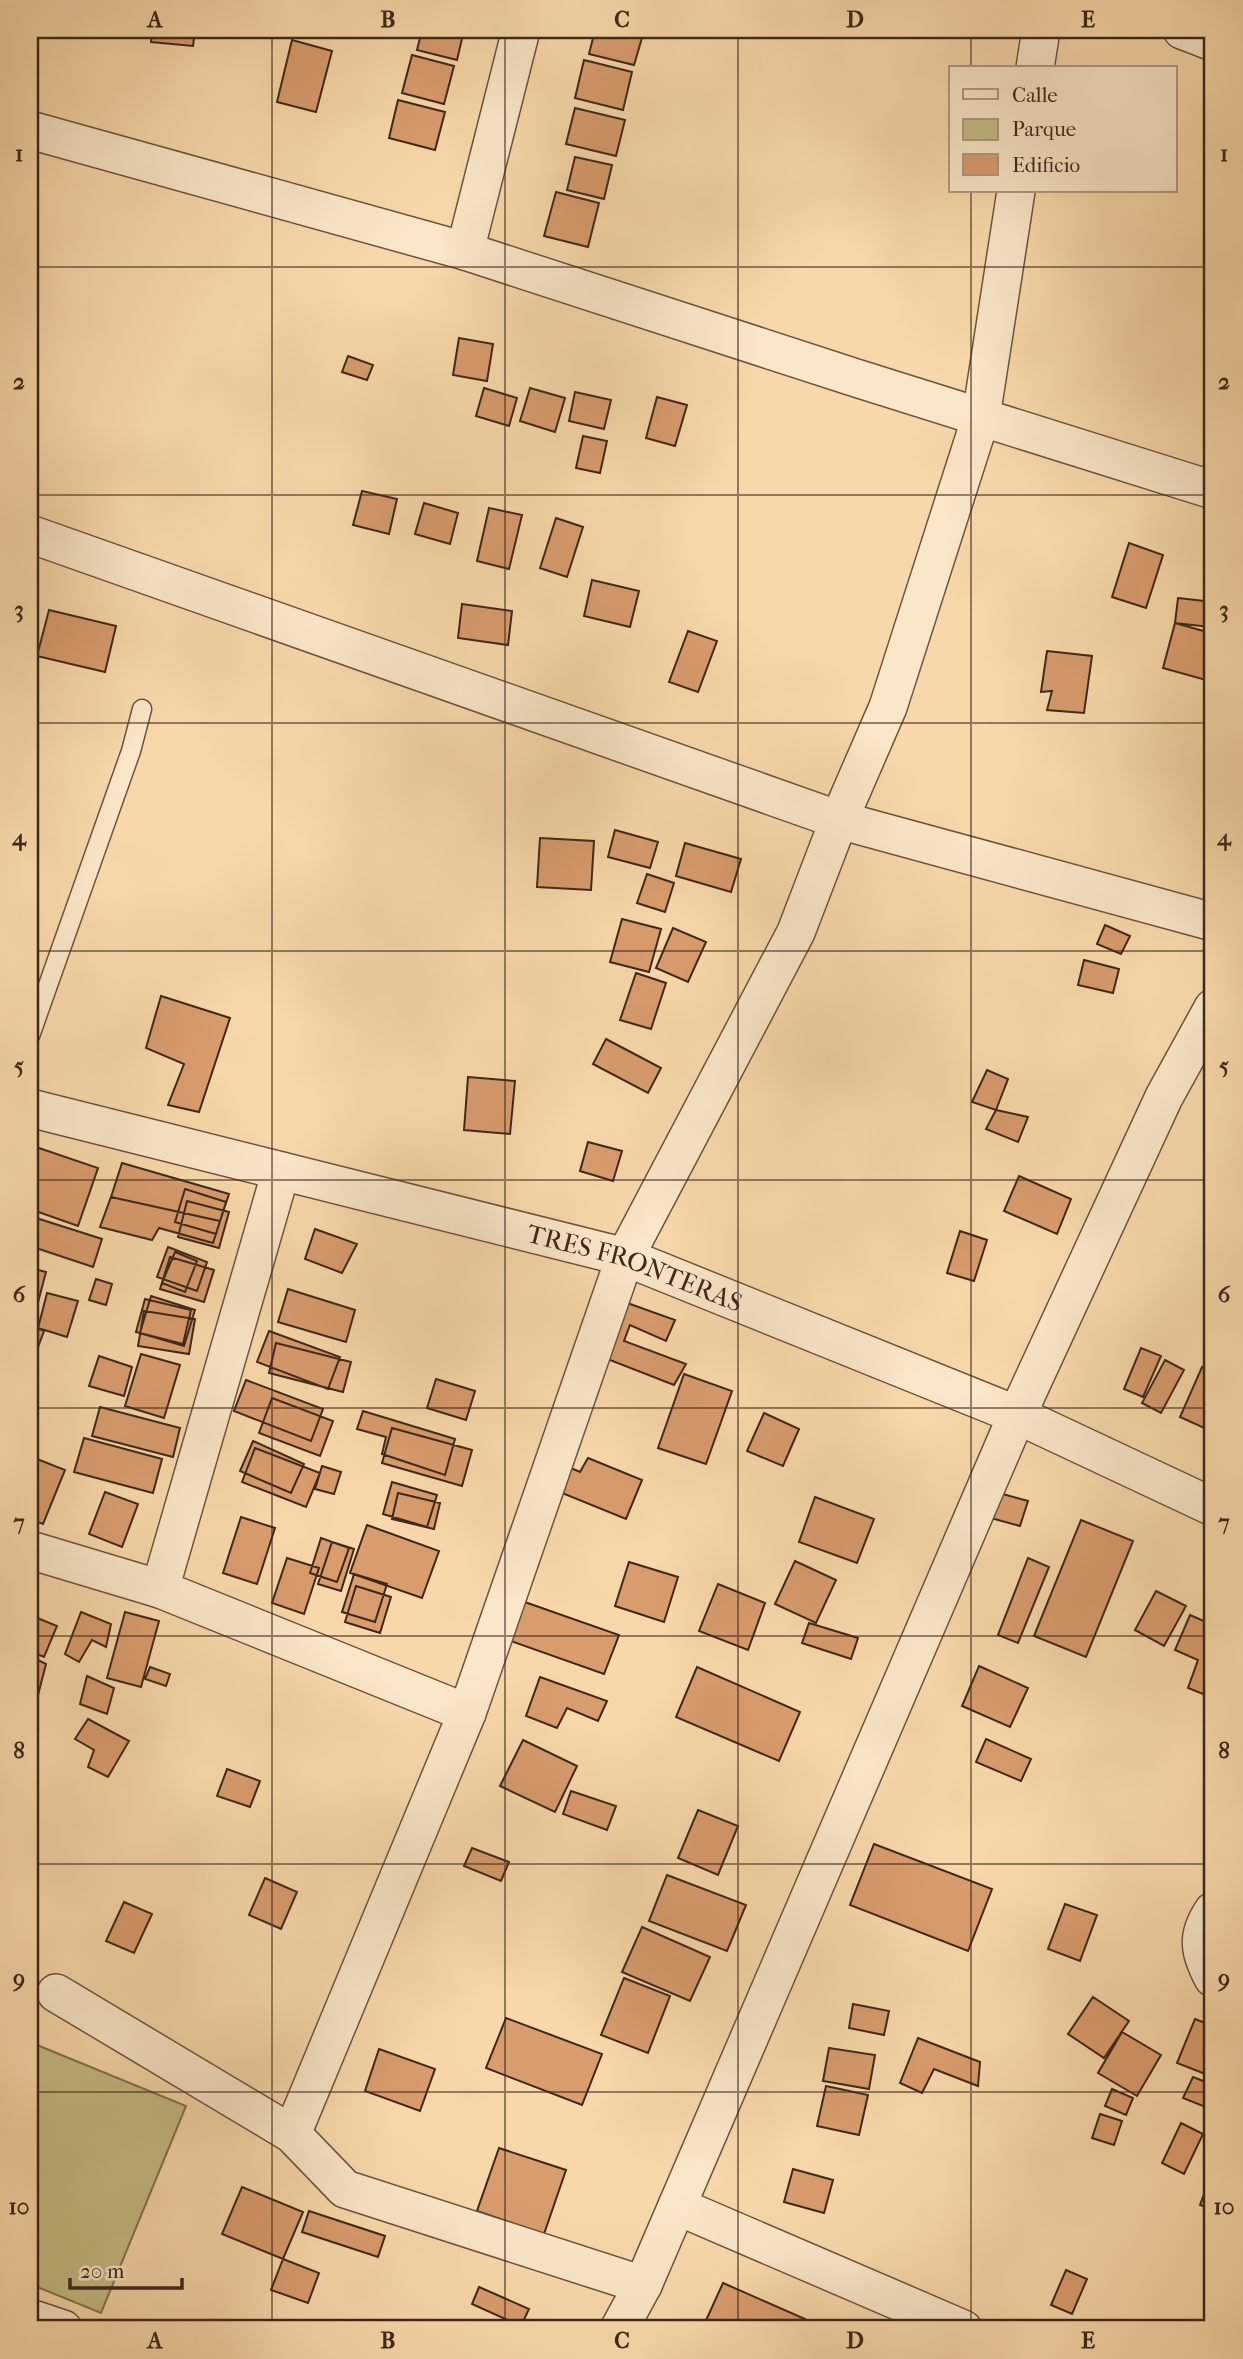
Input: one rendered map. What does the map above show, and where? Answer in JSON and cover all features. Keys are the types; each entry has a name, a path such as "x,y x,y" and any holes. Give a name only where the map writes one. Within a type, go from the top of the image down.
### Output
{"street":[{"path":"466,251 521,30"},
{"path":"1035,66 1041,30"},
{"path":"1182,30 1213,43"},
{"path":"30,130 466,251 1213,490"},
{"path":"292,2134 467,1713 625,1257 796,932 839,820 888,707 981,417 1016,192"},
{"path":"30,534 839,820 1213,922"},
{"path":"619,2329 643,2285 1017,1415 1164,1097 1213,1008"},
{"name":"TRES FRONTERAS","path":"30,1108 625,1257 1017,1415 1213,1507"},
{"path":"160,1589 281,1171"},
{"path":"30,1550 160,1589 467,1713"},
{"path":"1213,1911 1202,1927 1202,1958 1213,1978"},
{"path":"56,1993 292,2134 345,2189 643,2285"},
{"path":"677,2206 963,2329"},
{"path":"30,2318 63,2329"}],"lane":[{"path":"30,1036 131,751 142,709"}],"green space":[{"path":"37,2045 186,2106 101,2313 30,2284 30,2062"}],"building":[{"path":"152,30 195,30 193,46 151,42"},
{"path":"422,30 464,30 457,60 417,50"},
{"path":"595,30 644,31 634,65 589,54"},
{"path":"292,40 332,51 316,112 277,102"},
{"path":"412,55 454,66 444,104 402,93"},
{"path":"584,60 632,72 623,110 575,98"},
{"path":"398,100 445,112 435,150 389,138"},
{"path":"575,108 625,120 616,156 566,144"},
{"path":"575,157 612,165 604,199 567,190"},
{"path":"556,192 599,203 588,247 544,236"},
{"path":"459,338 493,344 487,381 453,375"},
{"path":"348,356 373,365 367,380 342,372"},
{"path":"484,388 517,398 509,426 476,416"},
{"path":"530,388 565,398 555,432 520,421"},
{"path":"575,392 611,400 604,429 569,421"},
{"path":"657,397 687,405 675,446 646,438"},
{"path":"583,436 607,441 600,473 576,468"},
{"path":"362,491 397,499 389,534 353,525"},
{"path":"424,503 458,513 450,544 415,534"},
{"path":"489,508 522,515 509,569 477,561"},
{"path":"556,518 583,527 567,577 540,568"},
{"path":"1129,543 1163,555 1146,608 1112,597"},
{"path":"592,580 639,591 630,627 584,616"},
{"path":"1178,598 1213,602 1210,627 1175,623"},
{"path":"462,604 512,611 508,645 458,638"},
{"path":"49,610 116,626 105,672 37,656"},
{"path":"1175,623 1207,632 1204,644 1213,646 1213,682 1163,668"},
{"path":"688,631 717,641 698,692 669,682"},
{"path":"1047,651 1092,656 1084,713 1047,710 1052,691 1041,692"},
{"path":"615,830 658,842 650,868 608,857"},
{"path":"540,838 594,841 591,890 537,887"},
{"path":"685,843 741,859 731,892 676,876"},
{"path":"647,874 674,883 665,912 637,903"},
{"path":"622,919 661,929 649,972 610,962"},
{"path":"1105,925 1130,936 1121,954 1097,944"},
{"path":"673,928 706,942 688,982 656,968"},
{"path":"1084,960 1119,969 1113,993 1078,985"},
{"path":"636,973 666,983 651,1029 620,1020"},
{"path":"161,996 230,1018 199,1112 168,1105 184,1064 146,1048"},
{"path":"606,1039 661,1068 648,1093 593,1064"},
{"path":"987,1070 1008,1079 996,1110 972,1102"},
{"path":"468,1077 515,1081 510,1134 464,1130"},
{"path":"996,1110 1028,1117 1018,1142 986,1129"},
{"path":"588,1142 622,1151 613,1181 580,1171"},
{"path":"33,1146 98,1168 78,1226 30,1209 30,1154"},
{"path":"122,1163 229,1194 220,1221 111,1197"},
{"path":"1019,1176 1071,1199 1057,1234 1004,1211"},
{"path":"185,1189 226,1202 216,1234 175,1222"},
{"path":"111,1197 220,1221 213,1243 159,1228 152,1240 100,1227"},
{"path":"187,1201 229,1212 219,1248 178,1237"},
{"path":"30,1216 102,1239 93,1267 30,1246"},
{"path":"315,1229 357,1244 342,1273 305,1259"},
{"path":"960,1231 987,1240 974,1281 947,1273"},
{"path":"168,1247 207,1262 197,1291 157,1277"},
{"path":"175,1252 197,1261 185,1292 162,1283"},
{"path":"170,1257 214,1270 204,1302 160,1289"},
{"path":"30,1268 46,1272 36,1310 30,1308"},
{"path":"96,1279 112,1284 106,1305 89,1300"},
{"path":"288,1289 355,1310 346,1342 278,1322"},
{"path":"47,1293 78,1301 67,1337 38,1328"},
{"path":"151,1296 195,1310 184,1346 140,1333"},
{"path":"145,1299 191,1310 183,1344 136,1332"},
{"path":"619,1300 675,1320 666,1341 630,1325 624,1341 686,1364 674,1385 597,1355"},
{"path":"144,1311 195,1319 189,1354 138,1346"},
{"path":"30,1325 44,1331 31,1366 30,1365"},
{"path":"269,1331 340,1357 328,1389 257,1362"},
{"path":"276,1343 351,1362 343,1392 269,1373"},
{"path":"1141,1348 1161,1356 1143,1397 1124,1389"},
{"path":"141,1354 180,1365 164,1418 125,1406"},
{"path":"99,1356 132,1367 124,1396 89,1386"},
{"path":"1165,1360 1184,1370 1161,1413 1142,1403"},
{"path":"1202,1367 1213,1372 1213,1432 1180,1417"},
{"path":"684,1374 732,1391 706,1464 658,1448"},
{"path":"436,1379 475,1391 466,1420 427,1408"},
{"path":"246,1380 323,1409 311,1441 234,1411"},
{"path":"272,1398 333,1421 320,1456 259,1433"},
{"path":"100,1407 180,1428 173,1457 92,1436"},
{"path":"363,1411 455,1439 445,1475 382,1454 386,1437 357,1429"},
{"path":"764,1413 799,1429 783,1466 747,1451"},
{"path":"392,1428 472,1450 462,1486 382,1463"},
{"path":"84,1438 162,1459 153,1493 74,1472"},
{"path":"253,1441 304,1464 291,1493 240,1471"},
{"path":"255,1448 320,1473 306,1507 242,1482"},
{"path":"32,1457 65,1470 43,1524 30,1519"},
{"path":"588,1458 642,1480 626,1519 557,1491 564,1465 580,1472"},
{"path":"322,1466 341,1472 334,1494 315,1489"},
{"path":"392,1482 437,1495 427,1527 383,1514"},
{"path":"105,1492 138,1504 122,1547 89,1534"},
{"path":"398,1493 440,1503 434,1529 392,1519"},
{"path":"999,1493 1028,1501 1020,1526 991,1518"},
{"path":"815,1497 874,1519 857,1563 799,1542"},
{"path":"241,1517 275,1528 257,1584 223,1573"},
{"path":"1081,1520 1133,1541 1086,1657 1034,1636"},
{"path":"367,1525 439,1551 422,1598 350,1573"},
{"path":"321,1538 349,1548 337,1582 310,1573"},
{"path":"332,1542 354,1549 341,1591 318,1584"},
{"path":"287,1558 319,1568 304,1614 272,1603"},
{"path":"1028,1558 1049,1567 1018,1643 998,1635"},
{"path":"795,1561 836,1580 816,1623 775,1604"},
{"path":"629,1562 678,1577 664,1622 615,1606"},
{"path":"354,1574 387,1584 375,1622 342,1612"},
{"path":"718,1584 765,1603 748,1650 699,1631"},
{"path":"356,1586 391,1597 380,1633 345,1622"},
{"path":"1156,1591 1186,1606 1164,1646 1135,1630"},
{"path":"519,1600 619,1635 604,1674 505,1639"},
{"path":"81,1612 111,1624 106,1647 92,1640 79,1662 65,1654"},
{"path":"125,1612 159,1621 141,1687 107,1678"},
{"path":"30,1615 57,1626 44,1657 30,1651"},
{"path":"1190,1615 1213,1625 1213,1698 1188,1688 1198,1660 1175,1650"},
{"path":"809,1623 858,1638 851,1659 802,1643"},
{"path":"30,1656 46,1664 37,1699 30,1694"},
{"path":"979,1666 1028,1688 1010,1727 962,1706"},
{"path":"150,1667 170,1674 166,1686 145,1679"},
{"path":"697,1667 800,1712 779,1761 676,1717"},
{"path":"87,1676 114,1688 107,1714 80,1704"},
{"path":"540,1677 607,1701 598,1721 567,1708 557,1728 526,1716"},
{"path":"88,1719 129,1741 108,1777 88,1767 94,1750 75,1739"},
{"path":"30,1725 38,1729 30,1748"},
{"path":"986,1739 1031,1759 1021,1781 976,1762"},
{"path":"523,1740 577,1766 555,1812 500,1786"},
{"path":"227,1769 260,1781 250,1807 217,1796"},
{"path":"571,1791 616,1806 607,1830 563,1814"},
{"path":"698,1810 738,1826 718,1875 678,1858"},
{"path":"874,1844 992,1889 968,1951 850,1905"},
{"path":"472,1848 509,1862 501,1881 464,1866"},
{"path":"667,1875 746,1905 727,1951 649,1921"},
{"path":"265,1878 297,1892 281,1929 249,1915"},
{"path":"124,1902 152,1914 134,1953 106,1941"},
{"path":"1065,1904 1097,1915 1080,1961 1048,1949"},
{"path":"642,1927 710,1957 690,2001 622,1972"},
{"path":"624,1978 670,1996 648,2053 601,2035"},
{"path":"1093,1997 1129,2021 1104,2058 1068,2034"},
{"path":"853,2004 889,2011 884,2035 849,2028"},
{"path":"506,2018 602,2054 582,2105 486,2068"},
{"path":"1195,2019 1213,2026 1213,2077 1177,2063"},
{"path":"1122,2032 1161,2055 1137,2096 1098,2073"},
{"path":"918,2038 980,2062 978,2086 934,2069 922,2093 900,2083"},
{"path":"829,2048 875,2055 869,2089 823,2081"},
{"path":"379,2049 435,2069 420,2111 365,2091"},
{"path":"1193,2077 1213,2085 1208,2108 1183,2098"},
{"path":"826,2086 868,2095 859,2135 817,2126"},
{"path":"1112,2089 1133,2098 1126,2115 1105,2106"},
{"path":"1100,2114 1122,2121 1114,2145 1092,2138"},
{"path":"1181,2123 1203,2134 1184,2174 1162,2163"},
{"path":"499,2148 566,2170 544,2234 477,2211"},
{"path":"793,2169 833,2180 824,2213 784,2202"},
{"path":"242,2187 303,2212 283,2259 222,2234"},
{"path":"1206,2189 1213,2192 1213,2210 1200,2205"},
{"path":"309,2211 385,2236 378,2257 302,2232"},
{"path":"283,2259 319,2273 308,2303 271,2290"},
{"path":"1066,2270 1087,2279 1072,2314 1051,2305"},
{"path":"723,2283 805,2319 801,2329 702,2329"},
{"path":"479,2287 529,2309 521,2326 472,2304"}]}
